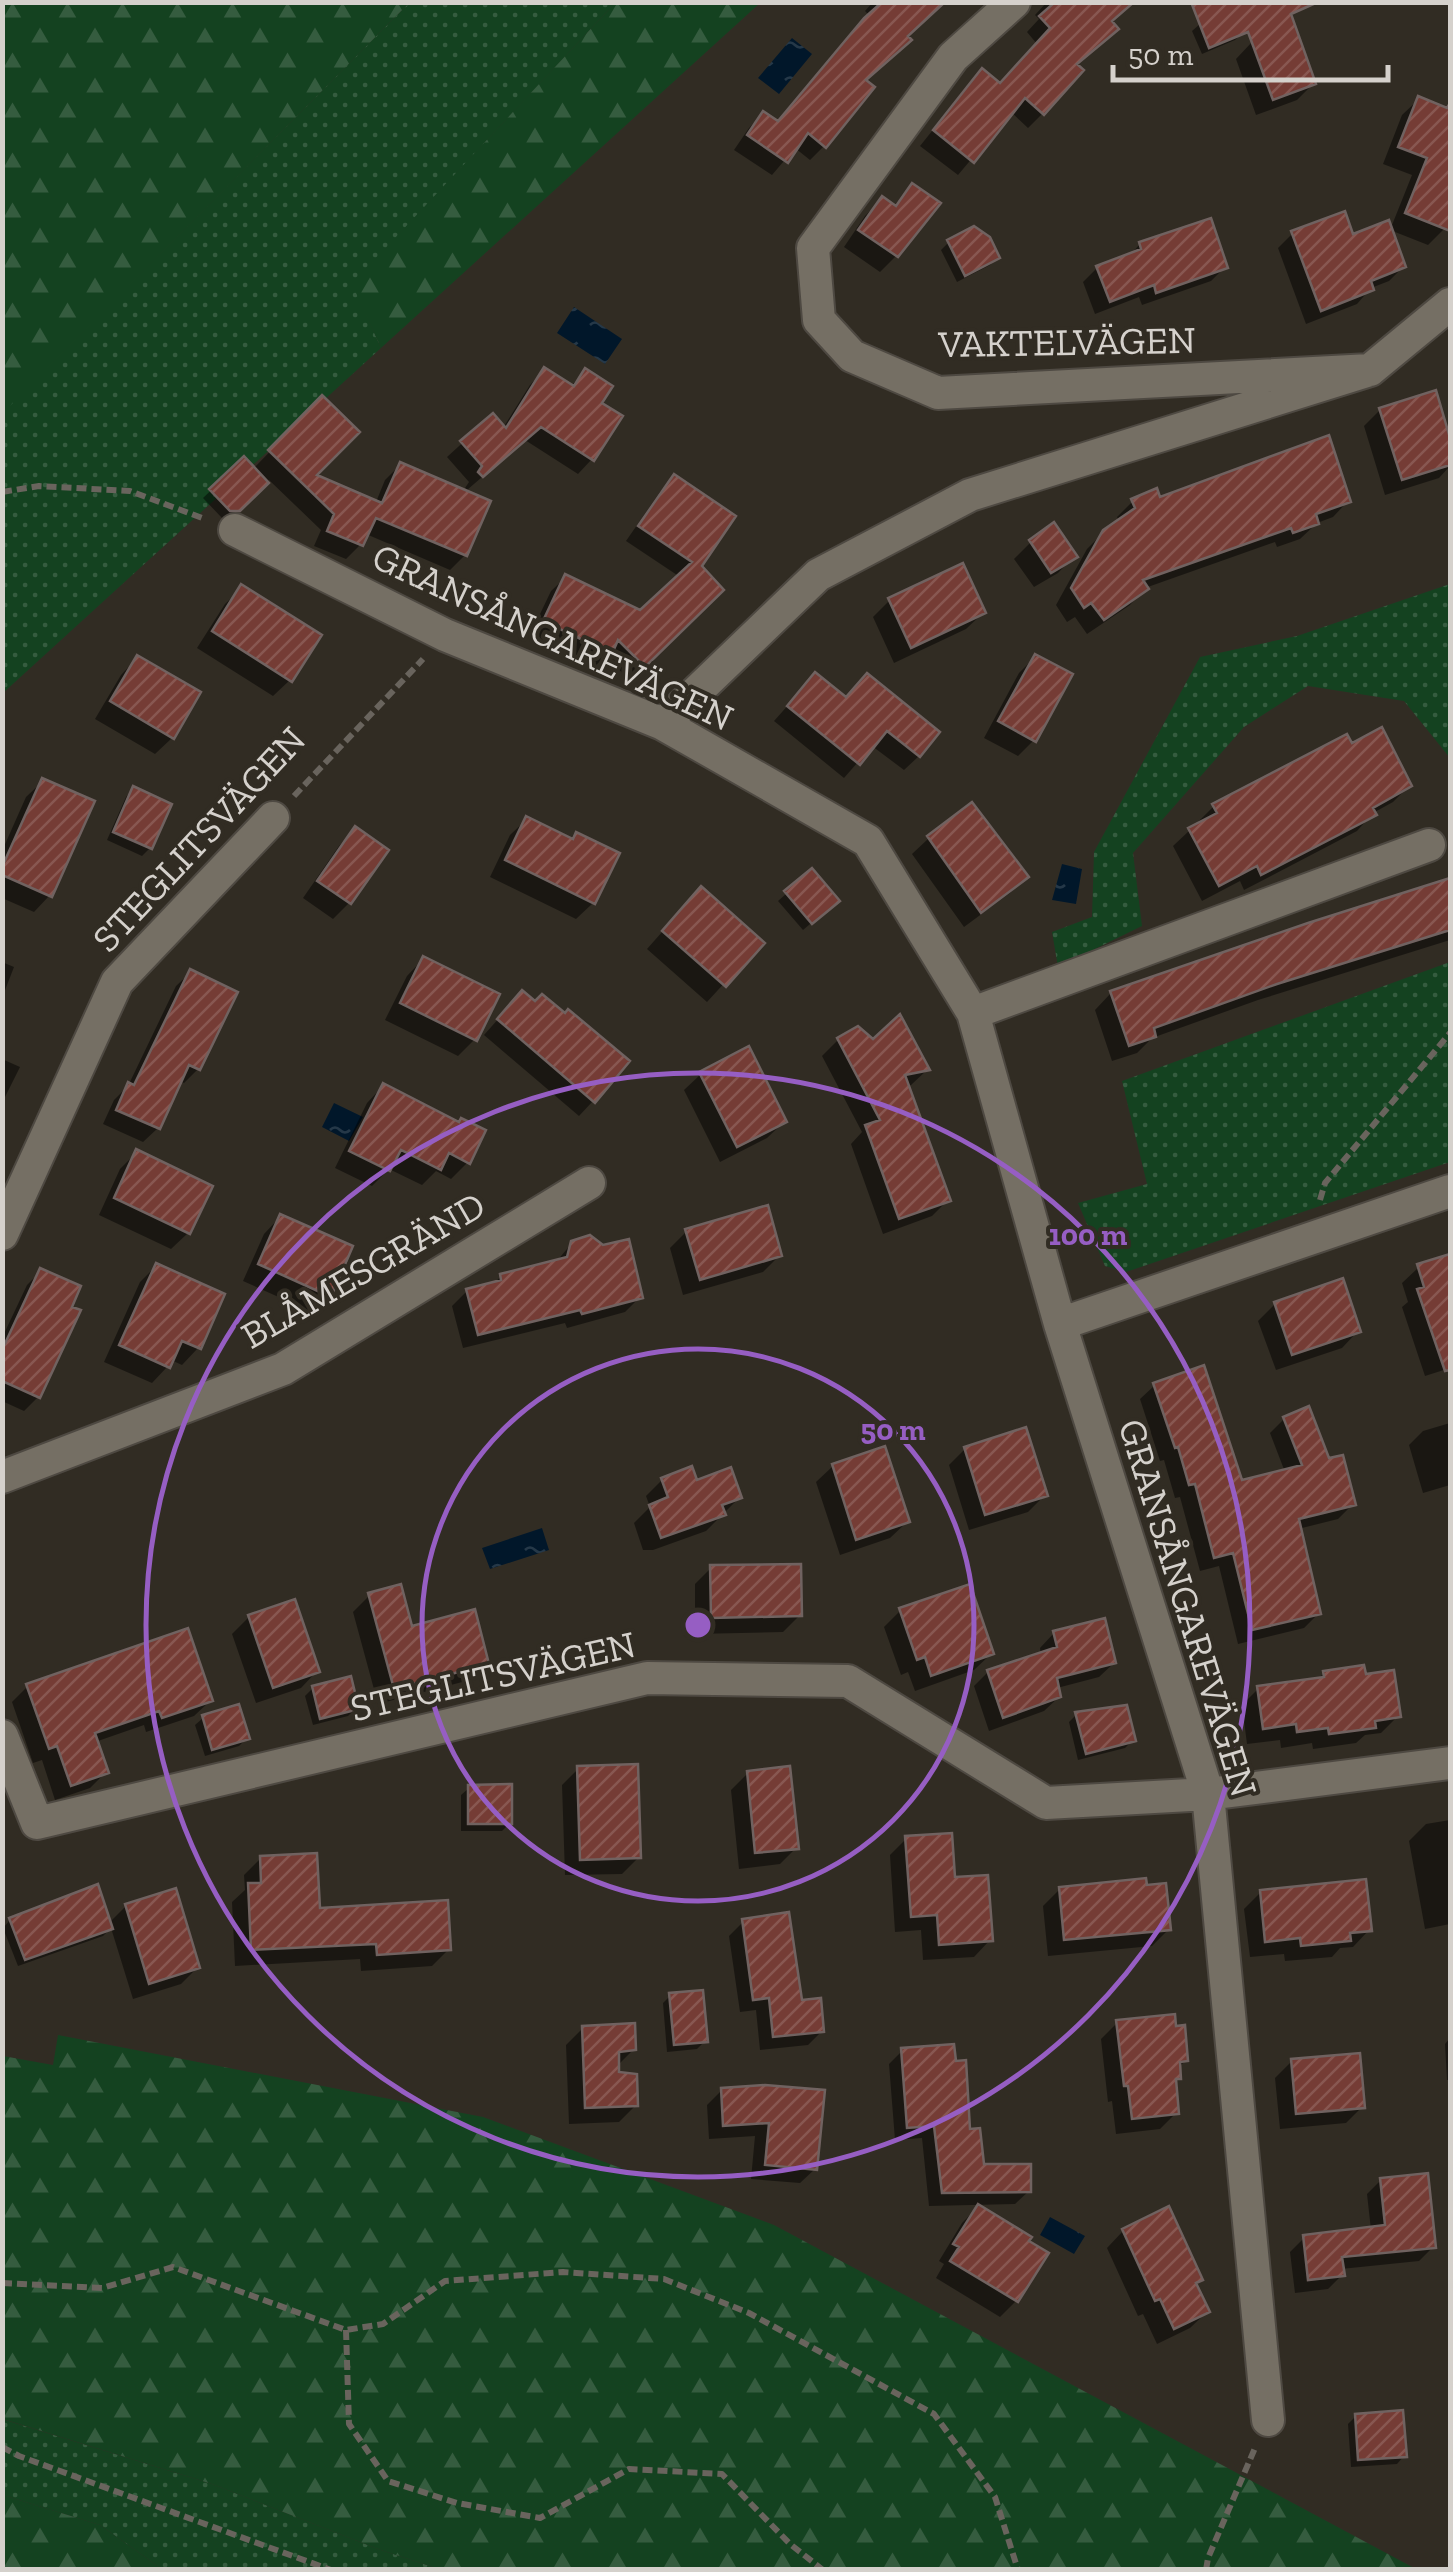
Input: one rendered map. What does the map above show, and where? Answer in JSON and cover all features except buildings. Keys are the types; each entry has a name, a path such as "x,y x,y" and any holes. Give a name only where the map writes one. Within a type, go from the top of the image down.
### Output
{"street":[{"name":"VAKTELVÄGEN","path":"1014,2 953,57 813,248 819,320 852,356 938,392 1370,370"},
{"path":"664,724 818,576 970,495 1370,370 1450,304"},
{"name":"GRANSÅNGAREVÄGEN","path":"234,530 445,636 664,724 868,841 973,1013 1060,1324 1208,1794 1268,2420"},
{"name":"STEGLITSVÄGEN","path":"2,1234 117,982 273,818"},
{"path":"973,1013 1429,845"},
{"name":"BLÅMESGRÄND","path":"2,1477 283,1370 589,1183"},
{"path":"1060,1324 1450,1191"},
{"name":"STEGLITSVÄGEN","path":"2,1736 38,1823 647,1678 848,1682 1046,1803 1208,1794 1450,1763"}],"path":[{"path":"2,492 39,486 130,491 234,530"},
{"name":"STEGLITSVÄGEN","path":"273,818 445,636"},
{"path":"1308,1240 1325,1184 1450,1033"},
{"path":"3,2284 102,2288 173,2267 346,2330 383,2324 445,2281 563,2272 664,2280 748,2313 934,2414 995,2497 1018,2570"},
{"path":"346,2330 348,2424 388,2480 457,2503 540,2518 628,2468 722,2474 790,2544 823,2570"},
{"path":"1206,2570 1268,2420"},
{"path":"2,2447 330,2570"}],"green space":[{"path":"2,3 409,3 3,413"},
{"path":"409,3 615,3 353,284 381,348 3,693 2,413"},
{"path":"615,3 760,3 381,348 352,284"},
{"path":"1450,584 1450,758 1404,701 1308,686 1244,727 1133,853 1142,926 1058,967 1052,932 1092,917 1094,852 1200,657 1297,636"},
{"path":"1450,962 1450,1162 1126,1272 1105,1266 1078,1203 1147,1184 1122,1081"},
{"path":"58,2035 483,2117 774,2225 1416,2569 439,2569 212,2484 3,2419 3,2056 53,2065"},
{"path":"2,2419 212,2484 439,2569 162,2569 100,2525 3,2495"},
{"path":"3,2495 100,2525 162,2569 3,2569"}],"water":[{"path":"792,38 812,54 779,94 758,78"},
{"path":"574,307 622,339 605,364 557,333"},
{"path":"1062,864 1082,869 1076,904 1052,900"},
{"path":"334,1103 363,1117 349,1141 322,1127"},
{"path":"542,1528 549,1550 490,1569 482,1548"},
{"path":"1050,2217 1085,2236 1074,2254 1040,2235"}]}
